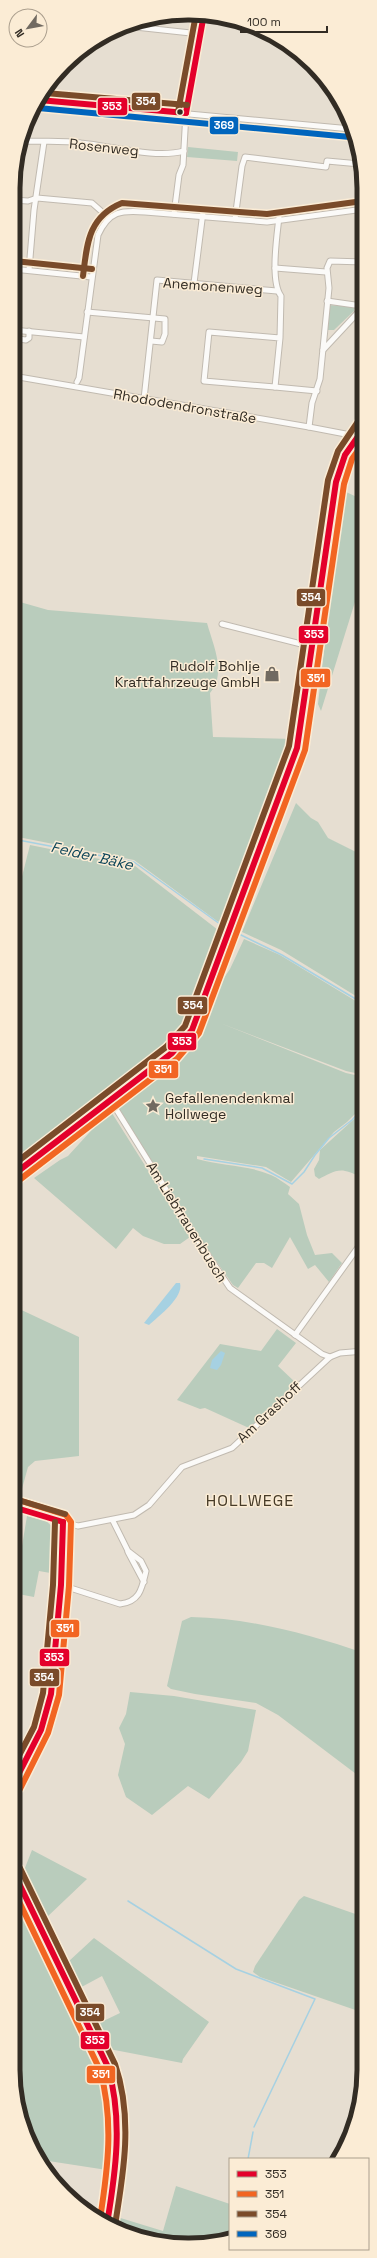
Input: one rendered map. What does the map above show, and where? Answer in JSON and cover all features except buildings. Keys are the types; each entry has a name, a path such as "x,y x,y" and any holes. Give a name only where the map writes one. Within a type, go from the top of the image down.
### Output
{"street":[{"path":"174,214 179,175 183,165 186,113 203,20"},
{"path":"140,27 200,34"},
{"path":"45,101 346,128"},
{"name":"Rosenweg","path":"27,141 80,142 136,151 175,153 184,151"},
{"path":"29,270 34,210 37,198 44,142"},
{"path":"235,220 242,166 245,157 326,167 327,161 355,164"},
{"path":"20,200 28,201 37,198 92,203 109,218"},
{"path":"77,382 79,378 91,276 98,235 109,218 116,213 124,211 202,214 235,220 278,220 357,209"},
{"path":"194,283 202,214"},
{"path":"275,387 280,338 281,296 277,291 275,268 278,220"},
{"path":"309,427 312,404 318,391 323,350 325,311 329,288 326,272 330,261 357,262"},
{"path":"275,268 326,272"},
{"path":"20,269 91,276"},
{"name":"Anemonenweg","path":"153,318 157,280 277,291"},
{"path":"327,302 357,305"},
{"path":"87,312 165,319 165,334 162,342 151,341"},
{"path":"323,350 357,314"},
{"path":"144,399 153,318"},
{"path":"20,330 84,337"},
{"path":"20,339 26,340 29,338 29,331"},
{"path":"280,338 209,332 204,381 318,391"},
{"name":"Rhododendronstraße","path":"20,377 356,436"},
{"path":"20,1170 172,1053 192,1030 298,748 336,482 343,460 356,436"},
{"path":"222,624 312,647"},
{"name":"Am Liebfrauenbusch","path":"111,1101 230,1288 322,1354 330,1357"},
{"path":"295,1335 357,1249"},
{"path":"330,1357 340,1353 357,1352"},
{"path":"322,1354 322,1363"},
{"name":"Am Grashoff","path":"20,1509 78,1526 128,1518 141,1512 177,1472 187,1464 232,1448 330,1357"},
{"path":"113,1520 144,1582"},
{"path":"20,1770 41,1730 50,1694 61,1585 63,1522"},
{"path":"61,1585 120,1604 130,1603 136,1598 144,1582 146,1571 144,1565 128,1551"},
{"path":"20,1885 108,2066 116,2090 118,2110 118,2146 108,2217"}],"green space":[{"path":"43,104 181,116 181,120 41,108"},
{"path":"196,117 347,132 348,136 192,122"},
{"path":"188,147 238,152 237,161 187,157"},
{"path":"328,305 354,307 354,311 334,330 326,330"},
{"path":"342,490 357,497 357,595 321,711 318,704"},
{"path":"20,602 48,610 207,623 215,650 218,668 218,677 210,693 213,737 294,739 294,746 225,921 222,923 217,921 134,860 20,837"},
{"path":"296,803 311,818 318,822 328,838 357,852 357,997 281,950 242,932"},
{"path":"30,845 135,866 222,933 187,1025 174,1043 157,1060 20,1162 20,884"},
{"path":"244,939 280,955 357,1002 357,1073 346,1071 220,1023 346,1073 357,1075 357,1112 334,1132 291,1182 266,1167 197,1156 197,1159 254,1169 271,1175 290,1187 288,1194 299,1204 307,1235 315,1255 332,1253 342,1263 329,1282 315,1265 308,1269 290,1237 272,1268 264,1263 256,1263 238,1288 233,1285 209,1251 209,1254 203,1246 117,1105 180,1057 198,1036 215,991 230,969"},
{"path":"110,1110 190,1237 180,1244 164,1244 143,1236 133,1228 116,1249 34,1178 68,1156"},
{"path":"357,1116 357,1174 338,1171 319,1179 315,1176 314,1169 319,1160 320,1150"},
{"path":"20,1309 79,1337 79,1456 35,1461 28,1467 20,1496"},
{"path":"277,1329 296,1343 278,1366 296,1383 249,1428 205,1408 200,1409 177,1400 220,1344 261,1351"},
{"path":"27,1516 46,1521 57,1531 56,1574 39,1571 34,1597 20,1594 20,1558"},
{"path":"191,1617 235,1620 279,1628 357,1651 357,1775 278,1715 256,1703 195,1694 171,1689 167,1686 182,1621"},
{"path":"130,1692 174,1696 256,1710 248,1751 241,1762 209,1799 188,1786 152,1815 126,1797 118,1775 125,1744 119,1728 126,1714"},
{"path":"32,1850 87,1879 46,1918 68,1962 94,1938 209,2022 183,2059 182,2063 104,2048 114,2067 122,2094 126,2143 114,2216 163,2231 176,2186 229,2204 229,2233 200,2238 177,2238 156,2235 134,2229 114,2221 101,2213 107,2170 47,2161 37,2144 29,2124 23,2102 20,2081 20,1896 29,1914 37,1913 26,1890 20,1893 20,1879","holes":["102,1976 120,2013 93,2026 76,1990"]},
{"path":"304,1896 357,1915 357,2011 260,1977 253,1972 255,1966 299,1900"}],"water":[{"path":"176,1283 180,1283 180,1288 175,1300 149,1325 144,1323"},
{"path":"221,1351 225,1353 221,1365 217,1370 210,1368 212,1360"}],"waterway":[{"name":"Felder Bäke","path":"20,840 134,862 224,927"},
{"name":"Felder Bäke","path":"239,934 282,955 357,1000"},
{"path":"204,1159 262,1168 292,1184 304,1172 315,1155 329,1138 357,1115"},
{"path":"128,1901 236,1969 315,1999 254,2127"},
{"path":"248,2158 253,2132"}],"transit line":[{"name":"354","path":"178,112 195,20"},
{"name":"353","path":"186,113 203,20"},
{"name":"354","path":"49,93 187,105"},
{"name":"353","path":"45,101 186,113"},
{"name":"369","path":"40,108 349,137"},
{"name":"354","path":"83,276 86,253 91,233 102,216 122,203 267,214 357,202"},
{"name":"354","path":"20,262 92,269"},
{"name":"354","path":"20,1160 166,1047 185,1026 289,746 328,480 338,451 357,423"},
{"name":"353","path":"20,1170 172,1053 192,1030 297,748 336,482 345,455 357,438"},
{"name":"351","path":"20,1179 177,1059 199,1033 305,750 344,484 352,459 357,452"},
{"name":"354","path":"20,1500 65,1514"},
{"name":"351","path":"20,1501 66,1515 71,1522 69,1586 59,1695 48,1733 20,1789"},
{"name":"353","path":"20,1509 63,1522"},
{"name":"354","path":"20,1754 34,1727 43,1693 53,1585 55,1522"},
{"name":"353","path":"20,1771 41,1730 51,1694 61,1585 63,1522"},
{"name":"354","path":"20,1868 115,2064 121,2084 124,2104 125,2144 124,2164 116,2222"},
{"name":"353","path":"20,1885 108,2067 113,2087 117,2126 115,2165 108,2217"},
{"name":"351","path":"20,1904 100,2070 107,2107 108,2126 107,2163 101,2213"}],"place":[{"name":"Rudolf Bohlje Kraftfahrzeuge GmbH","path":"272,674"},
{"name":"Gefallenendenkmal Hollwege","path":"153,1106"}],"district":[{"name":"HOLLWEGE","path":"250,1500"}]}
